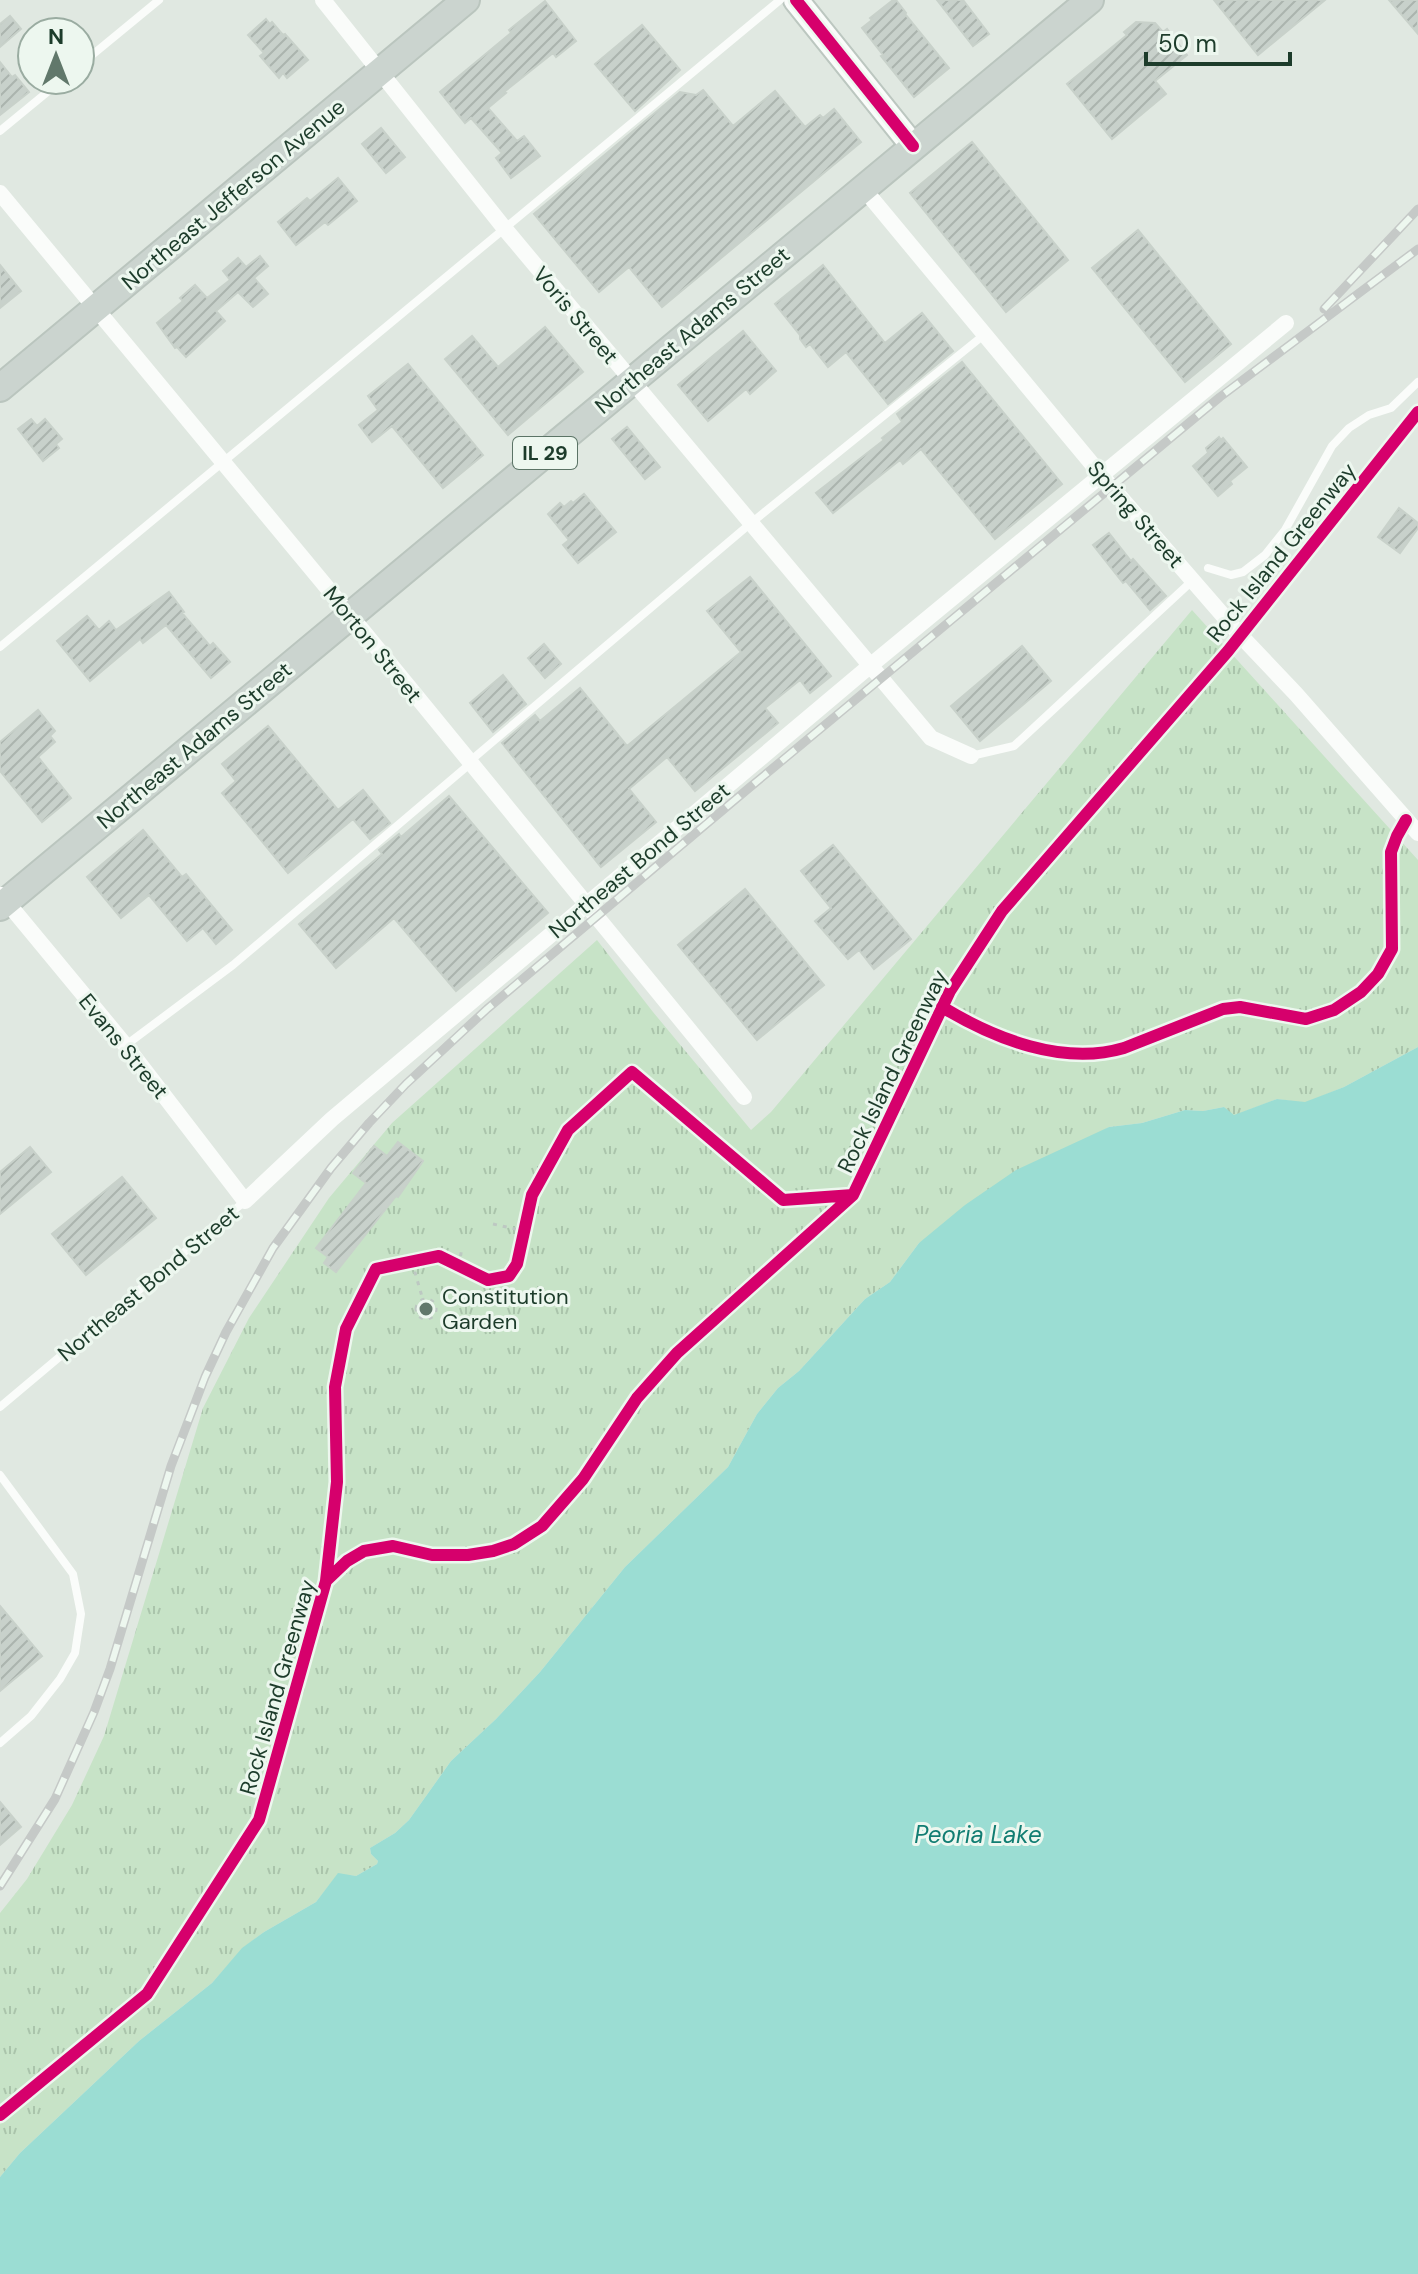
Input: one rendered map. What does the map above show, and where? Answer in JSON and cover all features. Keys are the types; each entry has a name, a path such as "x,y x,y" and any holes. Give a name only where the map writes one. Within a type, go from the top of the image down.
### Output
{"main road":[{"name":"Northeast Jefferson Avenue","path":"0,388 466,0"},
{"name":"Northeast Adams Street","path":"2,900 350,616 1090,0"}],"street":[{"name":"Voris Street","path":"323,0 631,382 931,738 971,756"},
{"path":"796,0 913,146"},
{"name":"Spring Street","path":"863,188 1102,476 1418,833"},
{"name":"Morton Street","path":"0,193 744,1097"},
{"name":"Northeast Bond Street","path":"245,1201 332,1119 871,665 1286,323"},
{"name":"Evans Street","path":"2,900 126,1046 245,1201"}],"lane":[{"path":"96,52 159,0"},
{"path":"0,647 780,0"},
{"path":"0,131 43,96"},
{"path":"126,1046 233,965 751,523 985,334"},
{"path":"1208,568 1231,575 1243,572 1265,555 1285,530 1332,446 1349,428 1369,415 1391,408 1418,382"},
{"path":"971,756 1014,746 1193,580"},
{"name":"Northeast Bond Street","path":"0,1407 245,1201"},
{"path":"0,1475 73,1574 81,1614 75,1653 60,1679 31,1716 0,1743"}],"path":[{"path":"493,1224 525,1231"},
{"path":"462,1247 454,1264 474,1273"},
{"path":"413,1262 423,1300"},
{"path":"423,1300 433,1301 436,1307 436,1313 429,1319 422,1319 417,1314 416,1307 423,1300"}],"green space":[{"path":"1192,610 1418,860 1418,1047 1344,1087 1305,1103 1277,1099 1233,1116 1224,1107 1185,1110 1142,1123 1109,1127 919,1243 890,1282 865,1299 799,1371 778,1388 757,1414 728,1467 625,1567 540,1672 451,1761 409,1820 370,1848 377,1864 356,1876 338,1874 316,1902 243,1948 212,1983 139,2041 20,2153 0,2177 0,1913 27,1879 72,1805 104,1736 203,1408 249,1318 329,1198 392,1123 597,940 751,1130 771,1112"}],"water":[{"name":"Peoria Lake","path":"1418,1047 1418,2274 0,2274 0,2177 20,2153 139,2041 212,1983 242,1948 316,1902 338,1873 356,1876 377,1864 370,1848 409,1820 451,1761 540,1672 625,1567 728,1467 757,1414 778,1388 799,1371 865,1299 890,1282 919,1243 965,1205 1016,1170 1109,1127 1142,1123 1185,1110 1224,1107 1234,1115 1277,1099 1305,1102 1344,1087"}],"building":[{"path":"893,0 949,68 914,97 862,28"},
{"path":"937,0 963,0 989,34 973,46"},
{"path":"1214,0 1325,0 1258,55"},
{"path":"1389,0 1418,0 1418,34"},
{"path":"545,1 576,41 556,57 553,53 488,108 517,141 524,136 540,156 511,178 496,158 502,153 471,118 465,123 440,92"},
{"path":"10,16 16,23 16,33 0,47 0,24"},
{"path":"266,19 285,34 308,60 287,78 283,73 279,78 260,56 264,53 248,35"},
{"path":"1136,22 1155,23 1163,32 1167,29 1187,55 1155,81 1166,94 1112,139 1067,84 1127,35 1124,32"},
{"path":"642,25 680,70 635,111 595,64"},
{"path":"0,62 12,77 16,76 16,96 24,96 0,115"},
{"path":"703,90 733,126 775,91 805,127 834,109 861,142 662,307 629,267 599,292 534,214 680,92 696,95"},
{"path":"381,128 405,157 386,173 362,144"},
{"path":"972,142 1068,260 1006,312 910,193"},
{"path":"338,178 357,201 328,225 325,222 296,245 278,222"},
{"path":"1138,230 1231,344 1185,382 1092,268"},
{"path":"260,256 268,266 254,278 268,294 253,307 238,292 216,311 225,321 186,357 175,348 157,323 183,301 180,298 195,285 207,298 230,280 223,271 238,258 246,267"},
{"path":"0,265 21,291 0,308"},
{"path":"823,265 885,343 922,313 953,351 888,404 846,352 828,367 810,344 806,347 775,304"},
{"path":"545,327 583,372 508,435 445,359 472,336 498,367"},
{"path":"743,331 776,371 750,394 746,389 708,421 678,385"},
{"path":"962,362 1062,484 995,539 921,449 903,464 900,460 833,513 816,493 884,440 882,438 902,422 897,414"},
{"path":"408,364 483,455 443,488 392,426 372,442 359,425 378,410 368,396"},
{"path":"31,419 37,426 45,419 62,439 56,444 59,448 43,461 18,429"},
{"path":"627,427 660,467 645,479 612,439"},
{"path":"1219,437 1247,467 1218,496 1193,466 1208,453 1206,448"},
{"path":"584,494 616,532 578,563 563,545 569,540 548,514 560,503 564,507"},
{"path":"1399,508 1418,523 1418,528 1400,553 1378,537"},
{"path":"1109,533 1131,561 1133,559 1166,596 1150,610 1126,581 1123,583 1093,545"},
{"path":"750,577 831,676 810,693 800,680 765,708 778,723 695,791 667,757 629,789 656,822 601,867 502,743 535,715 540,721 580,688 627,746 741,652 707,611"},
{"path":"169,592 210,646 213,643 230,662 211,678 166,625 143,643 140,639 90,681 57,641 87,616 99,630 109,621 116,630"},
{"path":"544,644 561,664 545,678 528,658"},
{"path":"1022,646 1051,681 980,741 951,706"},
{"path":"503,675 526,704 493,732 470,703"},
{"path":"38,710 55,731 50,736 55,742 38,757 71,798 42,822 0,771 0,742"},
{"path":"268,726 338,810 363,790 390,823 370,839 353,819 288,873 222,793 236,781 222,764"},
{"path":"449,796 548,913 456,991 394,918 336,968 299,924 382,854 379,850 399,834 401,837"},
{"path":"143,830 182,877 186,874 232,930 216,944 203,928 187,941 149,895 121,918 87,877"},
{"path":"833,845 911,939 874,969 859,950 848,959 815,921 831,908 801,871"},
{"path":"745,889 824,985 757,1040 678,945"},
{"path":"398,1142 423,1161 398,1197 336,1272 324,1263 328,1257 316,1248 366,1183 353,1173 374,1146 387,1156"},
{"path":"30,1147 51,1172 0,1214 0,1172"},
{"path":"122,1177 156,1218 86,1275 52,1234"},
{"path":"0,1606 42,1656 0,1691"},
{"path":"0,1802 21,1827 0,1845"}],"railway":[{"path":"1324,309 1418,209"},
{"path":"0,1886 55,1799 94,1712 110,1669 171,1466 226,1332 273,1248 331,1168 369,1123 487,1009 749,788 1220,397 1418,249"}],"cycle path":[{"path":"796,0 913,146"},
{"name":"Rock Island Greenway","path":"0,2115 147,1994 259,1820 326,1581 347,1561 364,1551 393,1546 432,1555 468,1555 514,1544 542,1526 583,1479 637,1398 677,1353 853,1195 950,991 1002,911 1228,651 1418,412"},
{"name":"Rock Island Greenway","path":"942,1007 1007,1039 1077,1054 1124,1048 1223,1009 1240,1007 1306,1019 1334,1010 1361,992 1378,974 1392,949 1391,852 1406,820"},
{"name":"Rock Island Greenway","path":"326,1581 337,1482 335,1387 346,1329 376,1269 439,1256 488,1280 509,1276 517,1264 532,1195 568,1130 632,1072 783,1200 853,1195"}],"place":[{"name":"Constitution Garden","path":"426,1309"}]}
